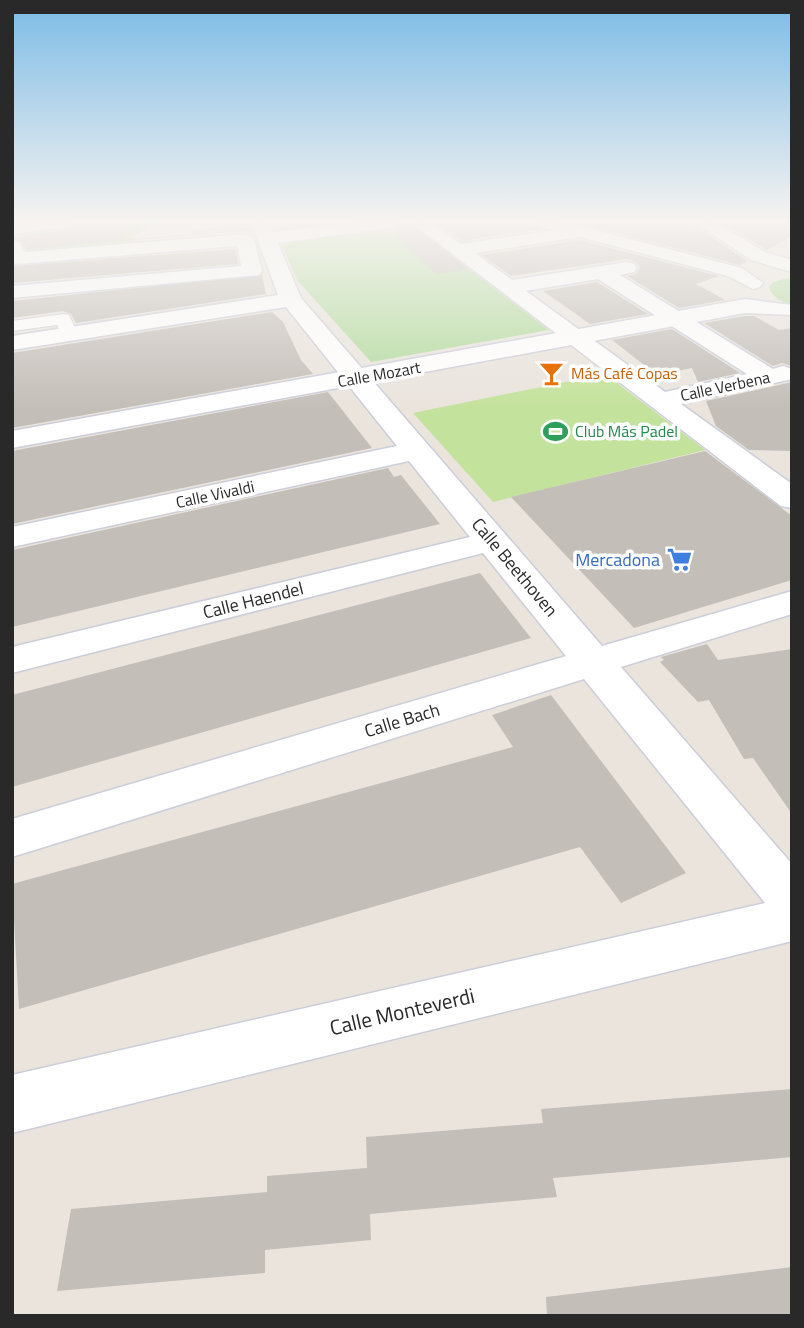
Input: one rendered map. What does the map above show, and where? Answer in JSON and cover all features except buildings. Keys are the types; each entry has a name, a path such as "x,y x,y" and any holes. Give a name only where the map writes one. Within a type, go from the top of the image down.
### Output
{"street":[{"path":"12,292 104,284"},
{"name":"Calle Beethoven","path":"283,284 291,300 792,900"},
{"path":"505,284 792,499"},
{"path":"509,287 528,284"},
{"path":"620,284 676,319 780,374"},
{"name":"Calle Mozart","path":"12,440 676,319 753,284"},
{"name":"Calle Mozart","path":"756,284 789,311"},
{"path":"12,343 291,300"},
{"path":"12,326 63,319 69,334"},
{"name":"Calle Verbena","path":"659,401 780,374"},
{"name":"Calle Vivaldi","path":"12,537 417,451"},
{"path":"759,475 792,467"},
{"name":"Calle Haendel","path":"12,660 493,541"},
{"name":"Calle Bach","path":"12,838 792,602"},
{"name":"Calle Monteverdi","path":"12,1104 792,919"}],"green space":[{"path":"301,284 489,284 549,330 371,362"},
{"path":"771,284 792,284 792,305 781,301 769,287"},
{"name":"Club Más Padel","path":"605,374 705,450 493,502 413,413"}],"place":[{"name":"Más Café Copas","path":"551,373"},
{"name":"Club Más Padel","path":"555,431"},
{"name":"Mercadona","path":"680,559"}]}
